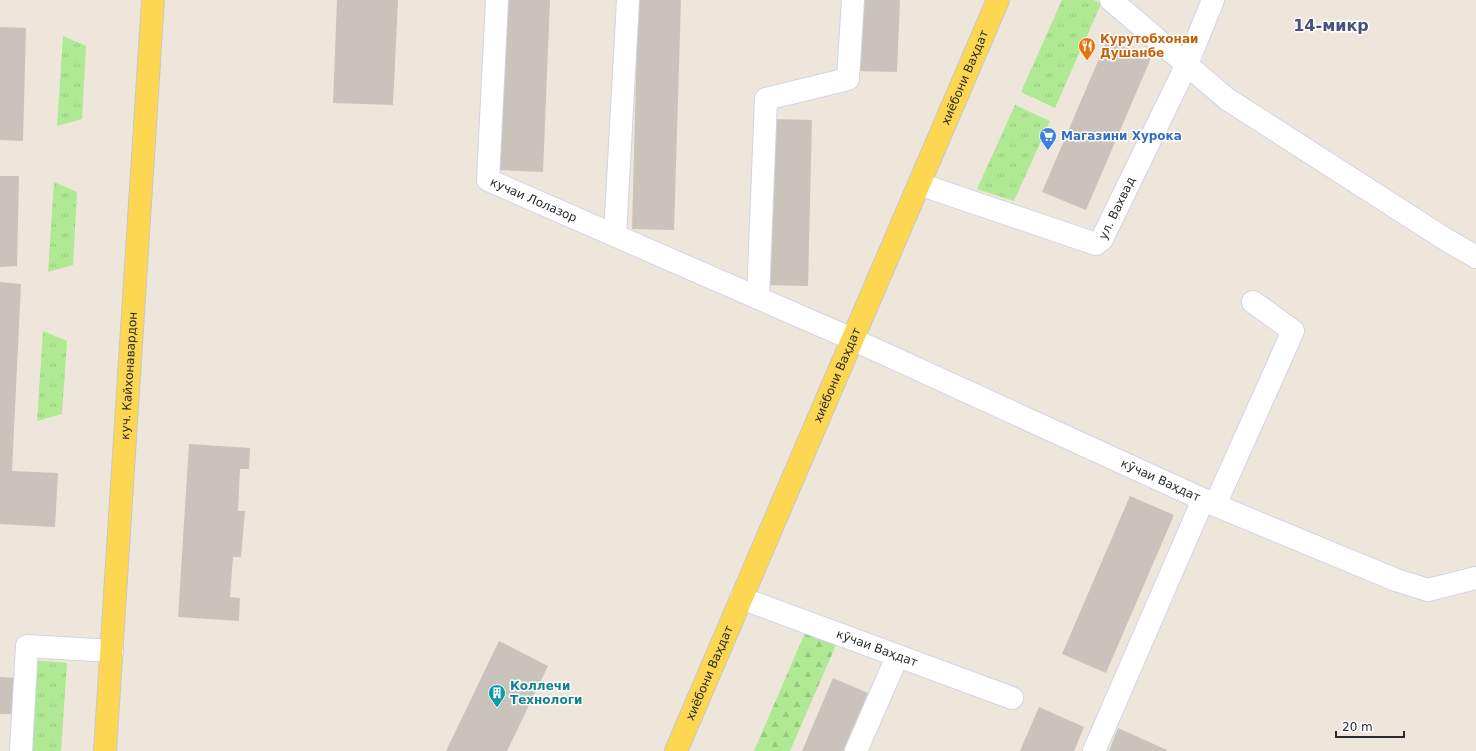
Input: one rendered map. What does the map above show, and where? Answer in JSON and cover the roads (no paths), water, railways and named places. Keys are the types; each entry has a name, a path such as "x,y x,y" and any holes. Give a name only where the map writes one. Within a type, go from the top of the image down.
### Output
{"main road":[{"name":"куч. Кайхонавардон","path":"105,751 153,0"},
{"name":"хиёбони Ваҳдат","path":"676,751 998,0"}],"street":[{"name":"кучаи Лолазор","path":"497,0 488,180 751,295"},
{"path":"615,235 628,0"},
{"path":"751,295 766,99 848,79 853,0"},
{"path":"1111,0 1227,99 1445,239 1476,257"},
{"name":"ул. Вахвад","path":"919,184 1096,244 1102,239 1186,64 1213,0"},
{"name":"кӯчаи Ваҳдат","path":"751,295 852,339 1209,502 1396,580 1428,590 1476,578"},
{"path":"1094,751 1209,502 1293,331 1253,302"},
{"name":"кӯчаи Ваҳдат","path":"742,598 1012,698"},
{"path":"21,751 27,646 112,651"},
{"path":"856,751 898,657"}],"place":[{"name":"Курутобхонаи Душанбе","path":"1087,61"},
{"name":"Магазини Хурока","path":"1048,151"},
{"name":"Коллечи Технологи","path":"497,708"}],"district":[{"name":"14-микр","path":"1331,25"}]}
